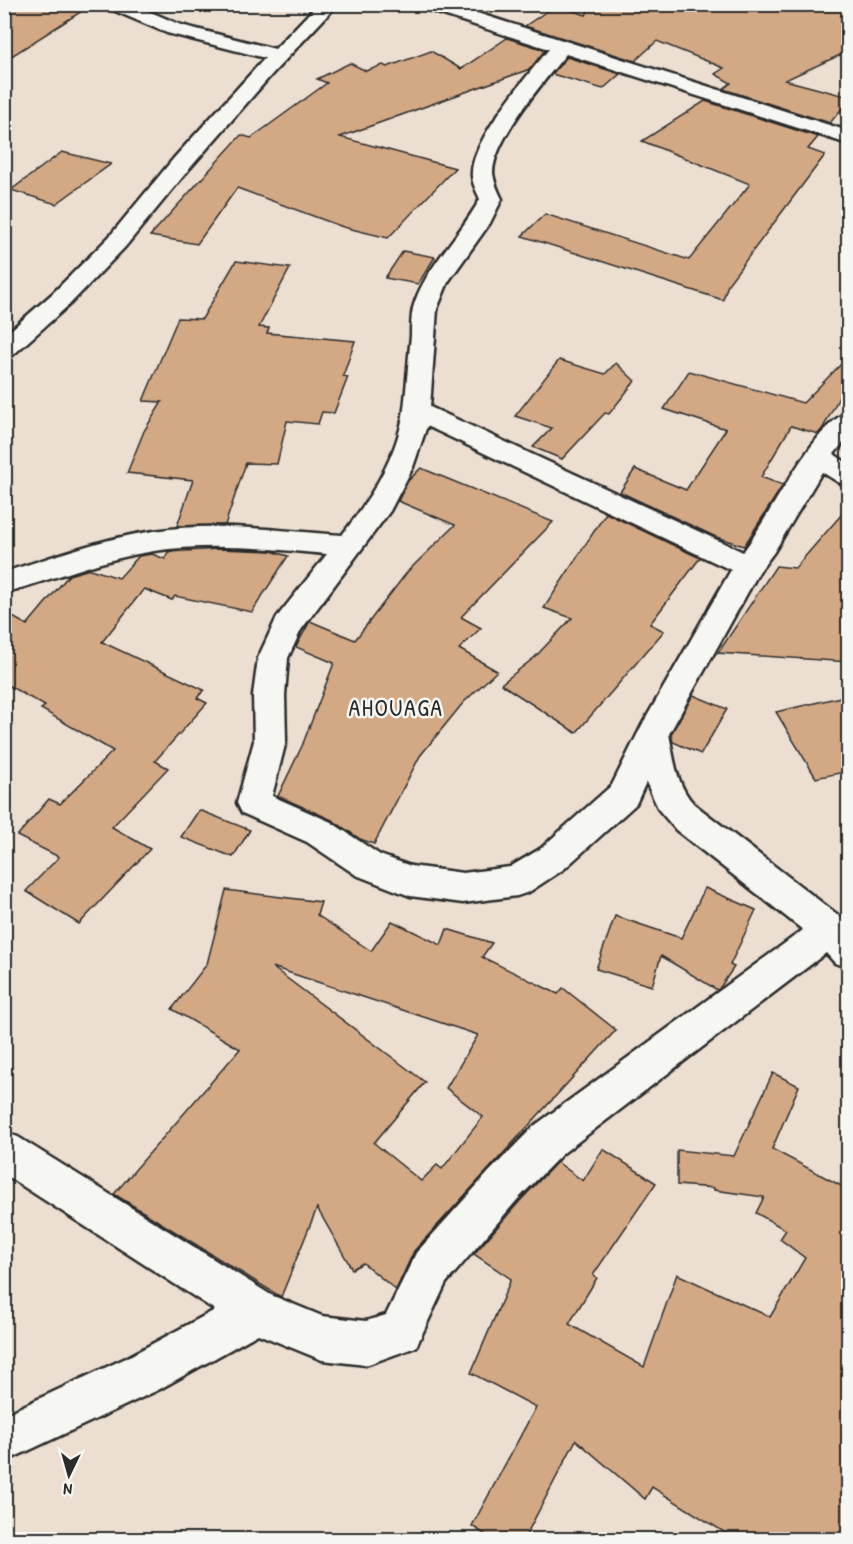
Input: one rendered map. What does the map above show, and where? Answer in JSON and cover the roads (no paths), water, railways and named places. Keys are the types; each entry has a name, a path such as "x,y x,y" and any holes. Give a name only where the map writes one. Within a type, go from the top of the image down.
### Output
{"street":[{"path":"115,4 174,29 217,42 279,56"},
{"path":"4,350 61,299 117,242 182,163 329,4"},
{"path":"429,4 849,138"},
{"path":"561,46 524,93 488,153 482,177 491,199 478,223 436,282 425,309 417,411 412,434 399,467 376,511 288,625 273,658 269,695 270,741 254,803 319,831 368,864 410,881 463,888 517,881 552,859 624,794 653,734 748,566 764,545 818,456 849,421"},
{"path":"417,411 748,566"},
{"path":"818,456 849,476"},
{"path":"4,583 123,546 175,538 227,537 349,546"},
{"path":"4,1151 256,1311 322,1338 366,1343 401,1332 431,1268 503,1186 548,1140 839,941 700,830 675,807 662,781 653,734"},
{"path":"4,1439 142,1374 256,1311"}],"district":[{"name":"AHOUAGA","path":"396,707"}]}
